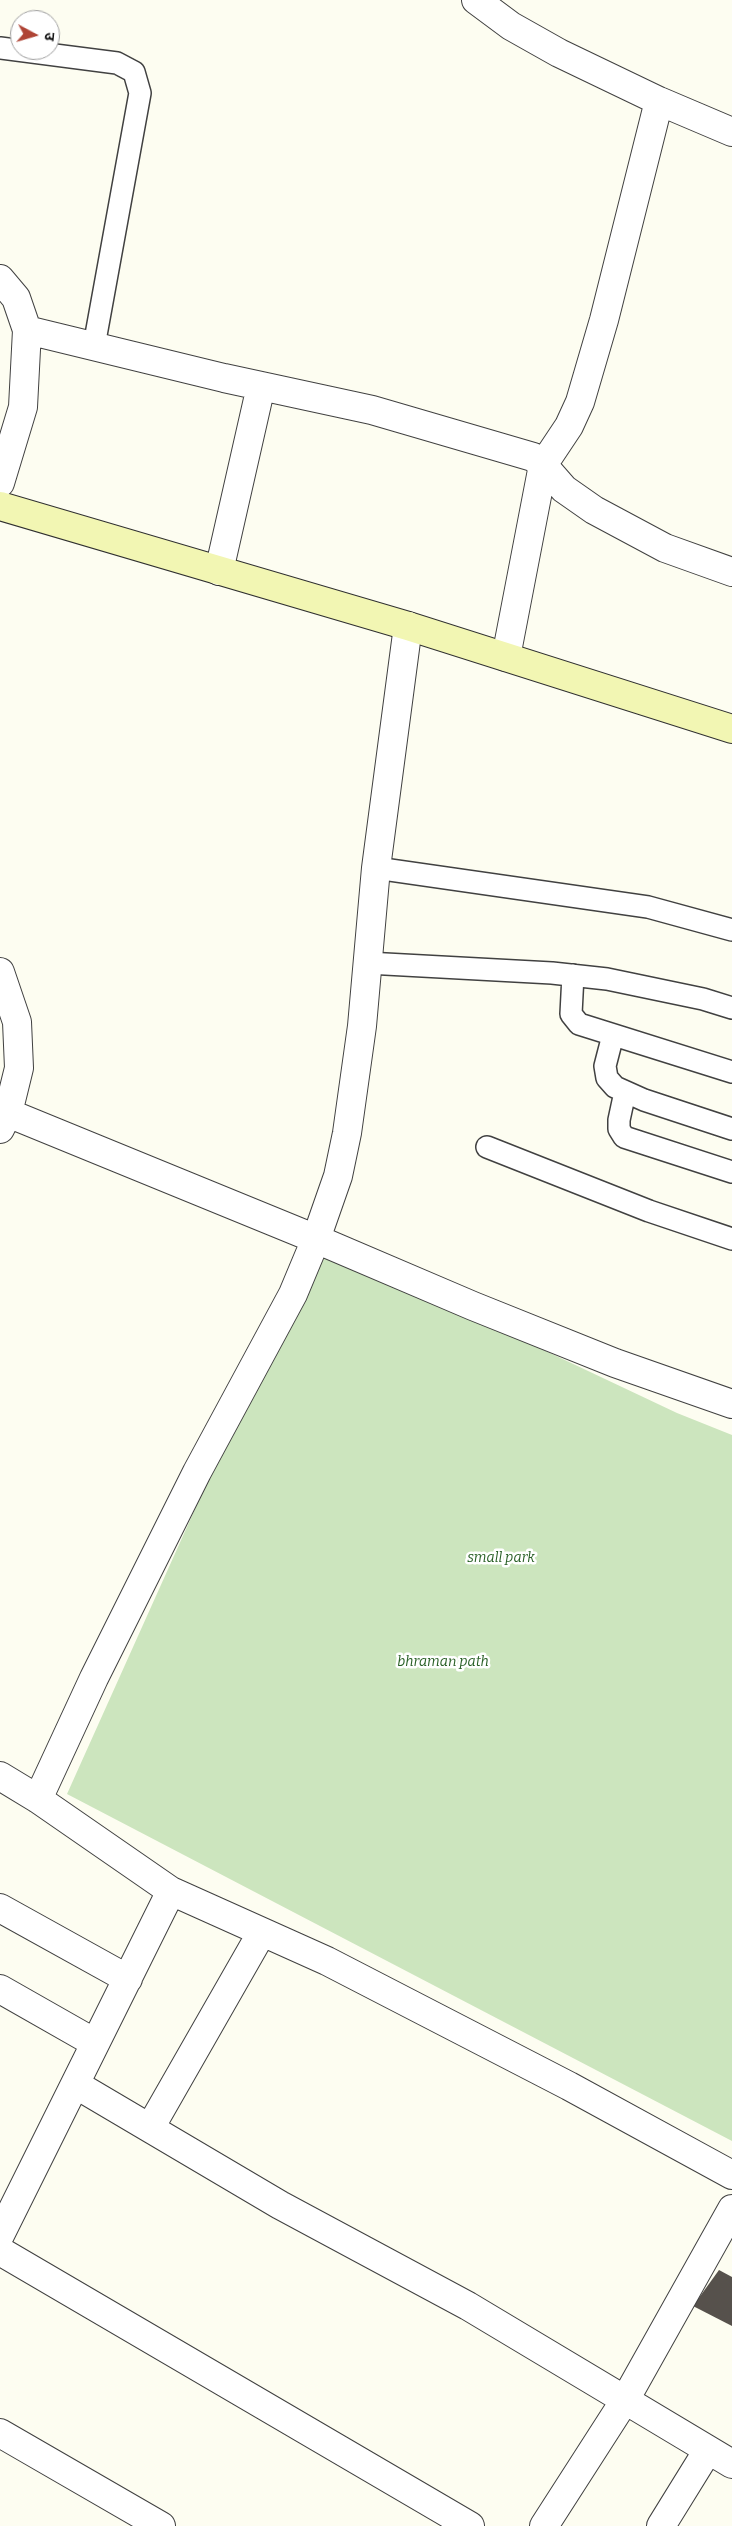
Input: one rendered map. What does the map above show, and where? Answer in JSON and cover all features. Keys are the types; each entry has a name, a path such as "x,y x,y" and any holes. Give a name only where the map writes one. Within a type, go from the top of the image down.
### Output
{"street":[{"path":"476,0 511,26 559,53 659,101 732,132"},
{"path":"506,657 543,465 569,426 580,402 604,320 659,101"},
{"path":"0,279 16,298 27,330 23,407 0,483"},
{"path":"27,330 418,423 532,457 543,465 564,489 594,510 665,548 732,572"},
{"path":"218,571 261,386"},
{"path":"0,506 408,626 732,729"},
{"path":"38,1800 94,1678 192,1480 293,1294 316,1238 338,1176 347,1133 362,1026 376,868 408,626"},
{"path":"0,972 17,1022 19,1068 4,1121 316,1238 580,1349 732,1404"},
{"path":"0,1776 171,1892 327,1962 569,2086 732,2176"},
{"path":"0,2235 171,1892"},
{"path":"0,1908 128,1979"},
{"path":"150,2128 262,1932"},
{"path":"0,1989 96,2043"},
{"path":"75,2084 280,2206 468,2306 732,2464"},
{"path":"544,2526 625,2400 732,2209"},
{"path":"0,2251 470,2526"},
{"path":"0,2434 161,2526"},
{"path":"661,2526 708,2450"}],"lane":[{"path":"0,48 117,63 134,72 140,93 94,346"},
{"path":"376,868 648,907 732,930"},
{"path":"367,963 573,975 607,979 703,999 732,1008"},
{"path":"573,975 571,1014 579,1024 732,1072"},
{"path":"613,1034 606,1066 606,1078 615,1087 732,1129"},
{"path":"625,1092 619,1120 619,1129 624,1137 732,1172"},
{"path":"487,1147 650,1211 732,1239"}],"green space":[{"name":"bhraman path","path":"315,1242 677,1413 732,1435 732,2141 67,1794"}],"building":[{"path":"719,2270 732,2277 732,2326 693,2306"}],"park label":[{"name":"small park","path":"501,1558"}]}
